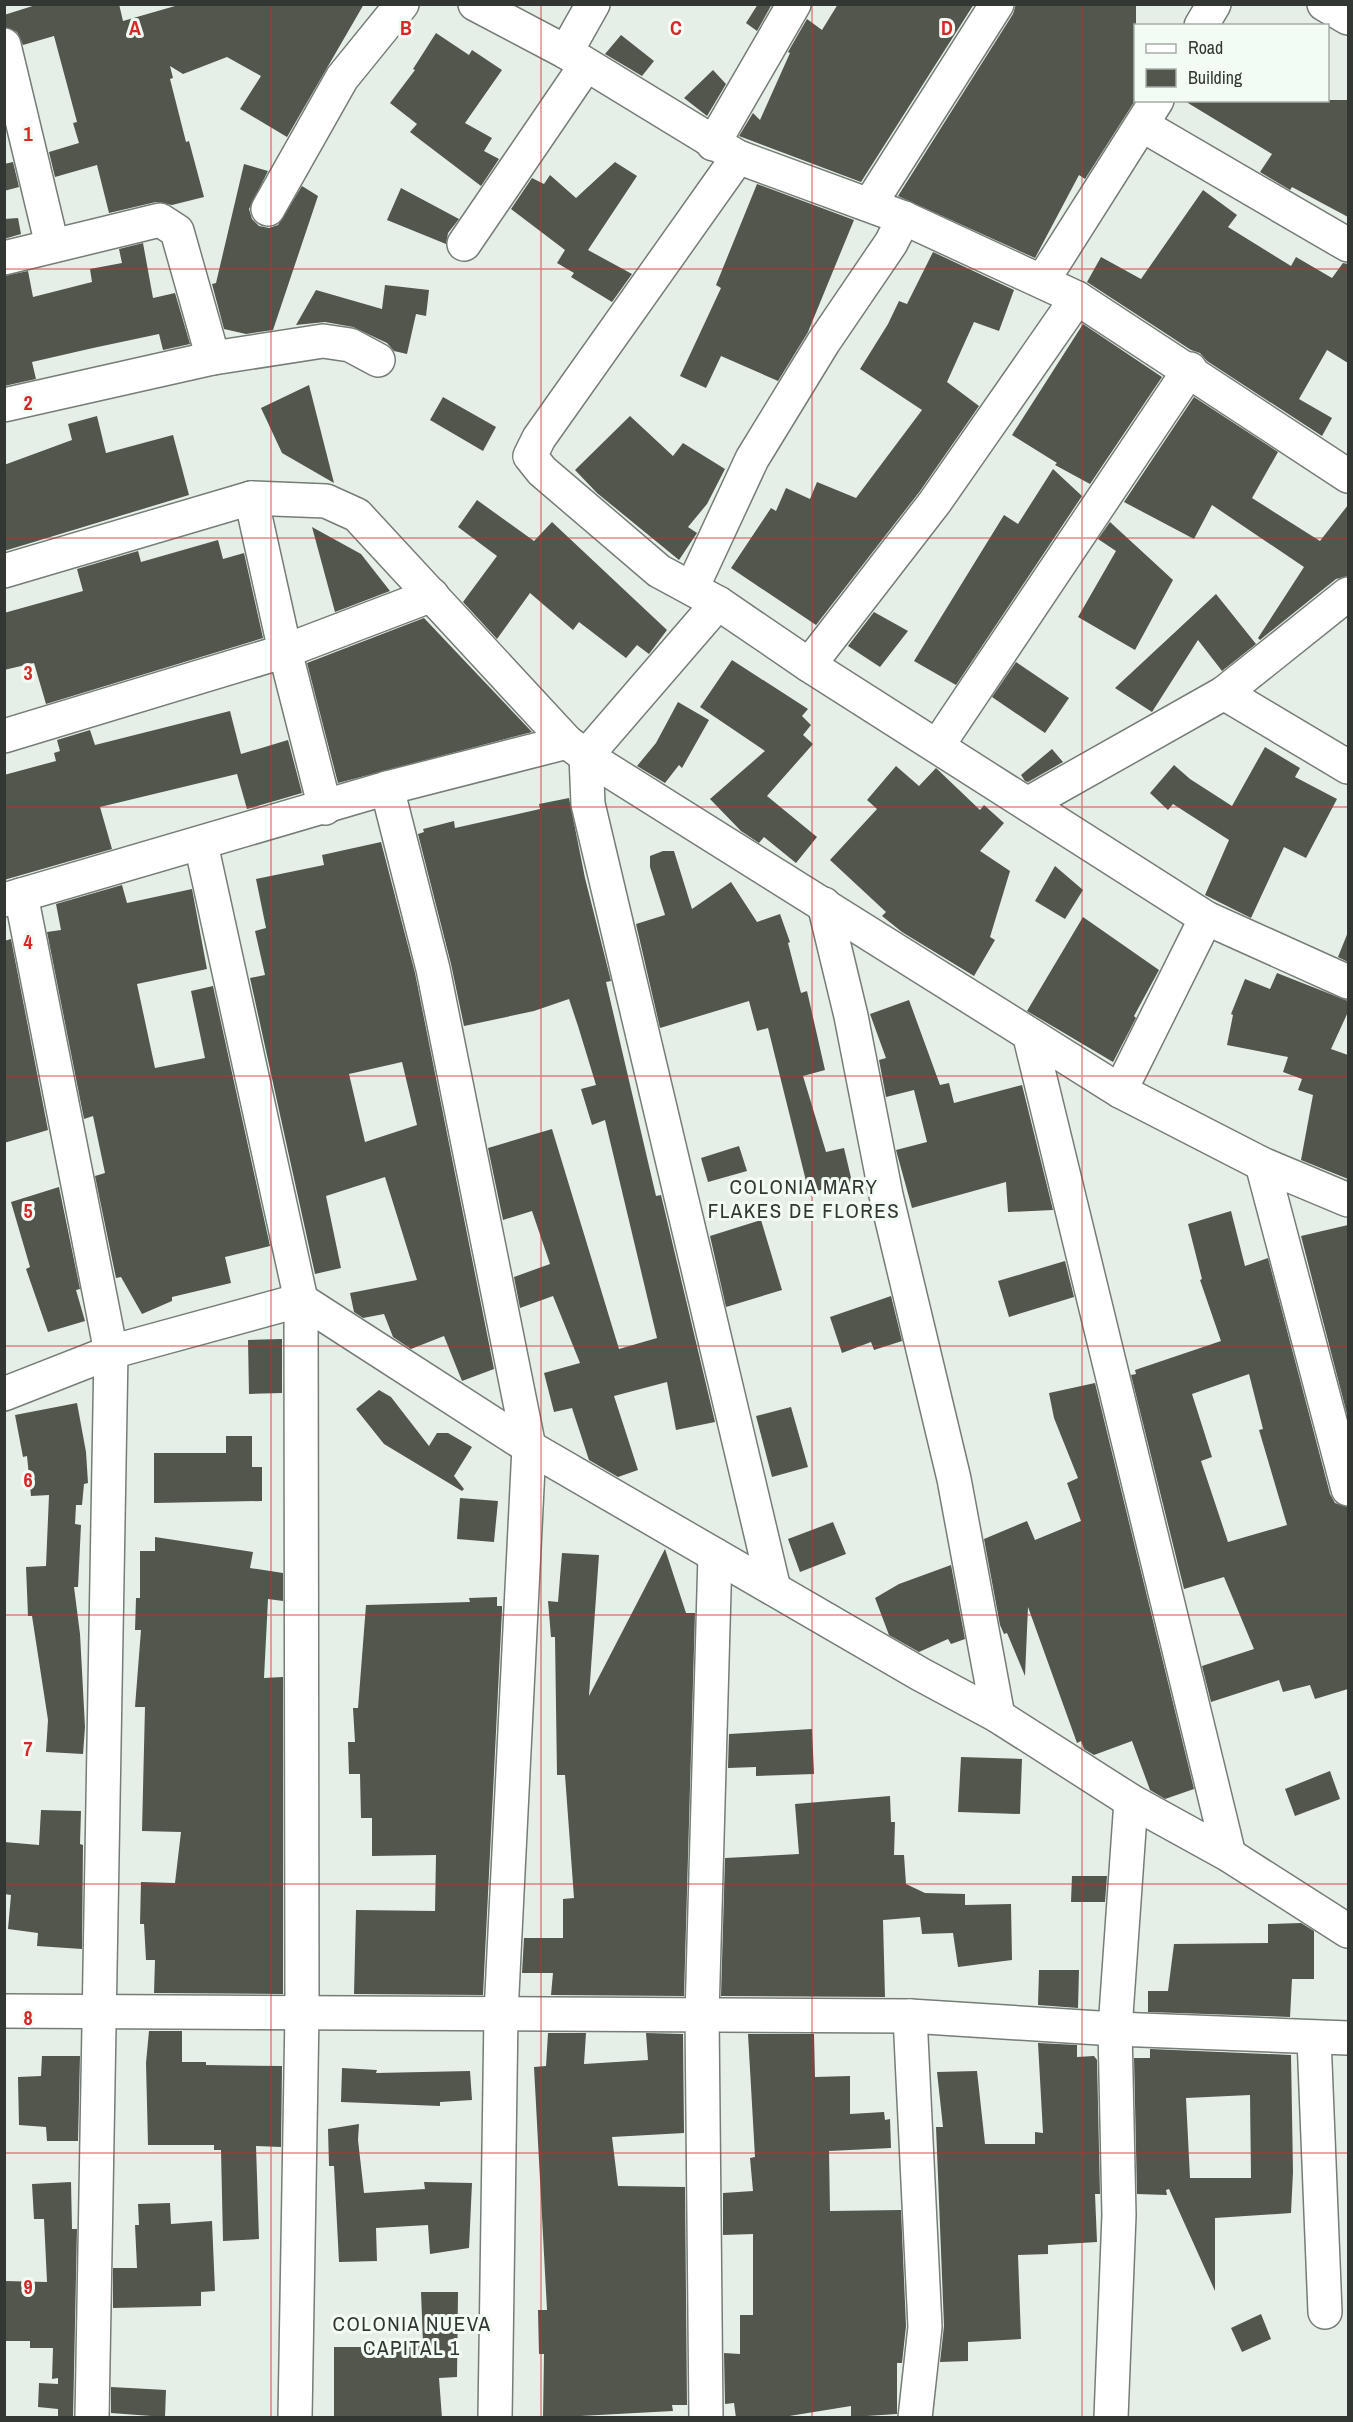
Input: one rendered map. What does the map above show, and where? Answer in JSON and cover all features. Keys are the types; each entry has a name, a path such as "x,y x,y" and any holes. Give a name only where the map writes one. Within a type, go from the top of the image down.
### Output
{"street":[{"path":"268,209 342,78 402,4"},
{"path":"475,4 576,58 725,151 904,218 1043,280 1077,298 1190,369 1348,476"},
{"path":"464,244 576,58 593,4"},
{"path":"794,4 725,151 539,438 530,456 542,471 659,571 705,595 809,665 938,745 1206,918 1348,982"},
{"path":"870,204 997,4"},
{"path":"1202,24 1214,4"},
{"path":"1324,4 1348,18"},
{"path":"4,45 52,245"},
{"path":"1043,280 1149,113 1348,245"},
{"path":"92,2418 111,1352 13,898 387,788 577,749 705,595 752,459 823,343 891,243 904,218"},
{"path":"4,258 160,220 177,231 213,358"},
{"path":"809,665 935,502 1077,298"},
{"path":"4,405 213,358 323,341 350,345 378,360"},
{"path":"938,745 1190,369"},
{"path":"4,571 251,498 326,501 357,515 577,749 1030,1036 1120,1090 1262,1164 1348,1200"},
{"path":"251,498 285,651 325,808"},
{"path":"4,736 285,651 432,594"},
{"path":"1029,803 1224,693 1348,594"},
{"path":"1224,693 1348,767"},
{"path":"577,749 588,804 774,1589"},
{"path":"387,788 434,969 529,1447 501,2014 495,2418"},
{"path":"201,844 301,1300 302,2013 295,2418"},
{"path":"824,904 851,1016 886,1195 954,1479 998,1716"},
{"path":"1120,1090 1206,918"},
{"path":"1030,1036 1229,1855"},
{"path":"1262,1164 1348,1489"},
{"path":"4,1394 111,1352 301,1300 529,1447 998,1716 1131,1801 1229,1855 1348,1931"},
{"path":"706,2418 702,2015 715,1555"},
{"path":"1111,2418 1119,2215 1115,2029 1131,1801"},
{"path":"4,2011 910,2016 1115,2029 1348,2038"},
{"path":"910,2016 925,2327 915,2418"},
{"path":"1314,2038 1324,2312"}],"building":[{"path":"39,4 119,4 123,21 182,4 364,4 287,137 240,109 261,76 227,57 183,74 170,66 173,78 170,79 186,142 189,141 204,197 172,205 156,202 109,213 97,165 55,177 49,152 79,143 73,123 77,122 54,36 23,45 17,32 4,27 4,15"},
{"path":"758,4 772,4 757,31 746,23"},
{"path":"838,4 974,4 861,182 739,136 753,113 760,120 790,53 788,52 807,19 822,30"},
{"path":"1016,4 1136,4 1134,102 1085,179 1079,175 1035,258 898,196 1013,14"},
{"path":"436,33 469,55 472,50 502,70 465,123 492,138 484,151 499,159 481,186 410,132 417,124 390,103 415,70 413,69"},
{"path":"621,35 654,61 642,76 605,54"},
{"path":"713,70 726,84 707,116 684,98"},
{"path":"1348,100 1348,217 1292,187 1290,190 1260,172 1272,154 1186,102"},
{"path":"13,162 19,187 4,191 4,164"},
{"path":"615,162 637,176 588,250 632,274 612,302 571,277 574,273 557,263 565,250 511,209 532,178 544,184 550,175 576,198"},
{"path":"244,164 268,171 249,209 252,219 259,226 269,228 278,225 302,186 318,196 273,330 246,334 224,329 212,284 216,283"},
{"path":"757,184 854,220 808,332 778,381 721,356 706,388 680,376 721,288 716,285"},
{"path":"401,188 459,219 448,233 446,244 387,220"},
{"path":"1203,190 1237,215 1228,227 1291,266 1296,257 1332,278 1343,263 1348,264 1348,363 1327,350 1299,399 1332,418 1322,436 1207,361 1200,353 1191,350 1087,282 1101,257 1141,279"},
{"path":"18,218 21,234 4,239 4,219"},
{"path":"143,243 153,298 175,293 190,344 163,350 159,334 93,348 32,362 36,379 4,386 4,276 28,271 33,297 92,282 90,269 122,263 119,249"},
{"path":"933,252 1014,290 999,331 974,322 947,382 979,406 920,491 816,625 731,568 771,508 776,511 786,488 810,499 817,482 856,498 922,410 860,369 888,324 899,301 907,304"},
{"path":"385,285 429,290 426,316 416,314 407,354 394,351 387,343 353,327 325,322 296,325 316,290 382,309"},
{"path":"1083,324 1162,377 1090,484 1055,465 1057,463 1012,435"},
{"path":"309,385 334,483 282,453 261,408"},
{"path":"443,397 496,427 483,451 430,420"},
{"path":"1194,397 1278,452 1252,498 1320,541 1348,505 1348,576 1336,579 1260,640 1258,638 1304,567 1212,505 1194,539 1124,502"},
{"path":"97,416 106,453 173,435 189,495 4,551 4,465 72,440 68,424"},
{"path":"630,416 673,456 683,443 725,469 707,504 688,527 697,533 679,560 597,493 575,470"},
{"path":"1053,469 1082,496 956,685 914,661 1004,515 1018,524"},
{"path":"477,500 534,541 552,522 667,630 649,654 637,645 626,658 579,622 573,630 530,593 497,639 463,602 497,556 458,527"},
{"path":"1110,522 1173,580 1135,650 1078,617 1116,551 1098,539"},
{"path":"312,527 361,554 390,591 335,612"},
{"path":"218,540 223,559 244,553 263,638 46,704 34,663 4,670 4,613 83,591 77,569 138,551 141,562"},
{"path":"1216,594 1256,644 1222,671 1198,640 1152,712 1115,688"},
{"path":"874,612 908,631 880,667 848,646"},
{"path":"424,618 532,732 338,783 307,663"},
{"path":"732,660 808,709 802,716 811,725 803,735 813,744 767,796 817,837 796,863 764,837 759,843 741,831 710,799 765,751 700,707"},
{"path":"1016,662 1069,698 1045,733 992,697"},
{"path":"678,702 709,720 682,768 679,765 665,783 637,766 656,743"},
{"path":"230,711 241,754 288,740 302,793 247,809 237,774 100,807 112,849 4,880 4,775 56,761 54,753 60,751 57,740 90,730 95,745"},
{"path":"1265,747 1300,768 1295,777 1337,799 1306,858 1284,847 1251,918 1205,895 1229,840 1173,804 1168,810 1150,793 1174,765 1190,779 1232,806"},
{"path":"1052,749 1063,762 1028,782 1025,781 1021,775"},
{"path":"896,766 919,786 936,768 980,810 984,805 1004,823 980,851 1010,871 990,937 995,940 974,976 902,932 882,916 886,912 830,860 877,809 867,800"},
{"path":"569,798 585,878 611,981 606,982 656,1196 661,1195 715,1422 676,1430 667,1382 614,1396 638,1470 618,1477 589,1460 572,1408 554,1412 544,1373 580,1363 553,1296 520,1308 514,1277 550,1264 532,1211 503,1220 488,1148 552,1129 619,1349 657,1338 605,1120 592,1125 581,1089 596,1085 578,1026 569,999 534,1011 464,1026 451,964 418,834 424,832 423,829 454,821 455,828 540,809 539,804"},
{"path":"381,842 415,973 494,1369 462,1381 444,1336 411,1349 393,1337 384,1314 363,1318 354,1312 350,1293 417,1280 385,1177 326,1196 341,1268 315,1274 250,978 265,975 255,931 266,928 256,879 324,865 322,855","holes":["402,1062 417,1125 365,1142 349,1074"]},
{"path":"663,851 674,851 692,909 731,882 757,922 780,914 790,942 788,943 801,993 807,991 825,1070 803,1076 826,1152 844,1148 852,1182 809,1193 768,1028 757,1031 749,1001 660,1028 636,924 665,915 650,867 650,856"},
{"path":"1055,866 1083,890 1065,919 1035,901"},
{"path":"122,885 127,903 192,889 207,969 137,984 155,1068 205,1058 191,991 213,986 270,1246 225,1257 231,1283 172,1297 172,1301 142,1314 121,1277 116,1278 95,1176 105,1173 93,1116 84,1119 47,932 61,930 56,904"},
{"path":"1083,917 1159,970 1113,1062 1027,1011"},
{"path":"1348,932 1348,962 1338,957"},
{"path":"11,939 48,1130 4,1143 4,941"},
{"path":"1277,973 1348,1001 1348,1012 1331,1049 1348,1055 1348,1179 1301,1160 1313,1095 1298,1090 1302,1079 1283,1072 1288,1057 1227,1045 1233,1015 1231,1014 1245,979 1270,989"},
{"path":"909,1000 940,1085 949,1083 954,1103 1022,1085 1053,1210 1008,1212 1006,1182 912,1208 896,1150 927,1142 914,1090 886,1097 879,1060 886,1058 870,1014"},
{"path":"739,1146 747,1171 708,1182 701,1158"},
{"path":"59,1187 80,1289 76,1290 85,1321 48,1332 26,1269 30,1267 11,1202"},
{"path":"1231,1211 1245,1266 1268,1258 1330,1494 1335,1503 1348,1507 1348,1689 1315,1699 1310,1685 1283,1692 1279,1680 1211,1702 1202,1666 1254,1649 1224,1577 1184,1589 1131,1375 1136,1374 1135,1370 1221,1341 1200,1280 1202,1279 1188,1224","holes":["1249,1374 1263,1429 1259,1430 1287,1525 1228,1542 1201,1461 1212,1457 1192,1394"]},
{"path":"761,1220 782,1290 726,1307 710,1236"},
{"path":"1348,1225 1348,1418 1301,1236"},
{"path":"1065,1261 1074,1297 1009,1317 998,1281"},
{"path":"891,1296 902,1341 874,1350 871,1342 842,1353 830,1317"},
{"path":"282,1339 282,1393 249,1394 248,1340"},
{"path":"1095,1383 1194,1789 1165,1799 1150,1790 1132,1741 1094,1755 1084,1749 1081,1741 1077,1743 1028,1607 1025,1676 1007,1633 1004,1634 1000,1625 984,1539 1027,1521 1035,1540 1081,1521 1067,1483 1078,1478 1054,1418 1049,1393"},
{"path":"379,1390 391,1397 429,1446 437,1433 448,1433 472,1447 454,1476 464,1489 462,1491 384,1444 356,1409"},
{"path":"77,1403 86,1452 88,1483 84,1484 82,1505 76,1505 75,1524 81,1525 78,1587 74,1587 80,1634 85,1727 83,1754 46,1752 48,1720 32,1616 28,1616 26,1567 46,1566 49,1495 31,1496 27,1456 23,1457 15,1415"},
{"path":"791,1407 808,1467 772,1477 756,1416"},
{"path":"226,1436 252,1436 252,1467 262,1467 262,1501 154,1503 154,1453 226,1453"},
{"path":"460,1498 498,1501 494,1542 457,1539"},
{"path":"833,1522 846,1554 800,1572 788,1539"},
{"path":"155,1537 253,1552 250,1568 283,1573 283,1601 268,1599 264,1678 283,1677 283,1994 154,1993 155,1960 146,1960 144,1924 140,1924 141,1882 175,1883 181,1832 142,1831 145,1707 135,1707 141,1630 135,1630 136,1598 140,1598 140,1551 155,1551"},
{"path":"665,1549 686,1613 695,1613 684,1996 551,1995 553,1973 522,1973 524,1938 563,1938 563,1899 574,1898 565,1775 557,1775 555,1637 551,1637 548,1601 558,1602 562,1553 599,1555 589,1696"},
{"path":"951,1565 965,1639 951,1644 948,1639 919,1652 889,1635 875,1598 899,1584"},
{"path":"497,1597 497,1606 502,1606 502,1610 483,1995 354,1994 356,1910 435,1911 436,1855 372,1856 372,1818 361,1818 360,1774 349,1774 348,1742 355,1742 353,1708 358,1708 366,1605 470,1602 469,1598"},
{"path":"812,1729 814,1774 756,1776 756,1767 728,1768 729,1734"},
{"path":"961,1757 1022,1759 1020,1814 958,1812"},
{"path":"1330,1771 1340,1799 1295,1816 1285,1789"},
{"path":"890,1796 891,1822 895,1822 894,1855 904,1855 906,1884 925,1893 965,1894 965,1905 1011,1904 1012,1960 958,1967 953,1933 922,1934 920,1917 883,1920 885,1997 721,1996 725,1858 799,1854 795,1804"},
{"path":"41,1810 81,1811 82,1949 37,1946 38,1933 8,1929 11,1895 4,1894 4,1842 39,1845"},
{"path":"1072,1876 1107,1876 1105,1902 1071,1902"},
{"path":"1301,1923 1314,1931 1314,1979 1292,1979 1290,2017 1148,2012 1148,1991 1168,1991 1174,1944 1268,1943 1268,1924"},
{"path":"1039,1970 1079,1970 1078,2008 1038,2005"},
{"path":"149,2031 182,2031 182,2062 206,2062 206,2065 282,2066 281,2147 256,2146 259,2239 223,2241 221,2150 214,2150 214,2145 148,2145 146,2063"},
{"path":"548,2033 586,2033 584,2064 648,2060 646,2033 683,2034 684,2133 612,2137 618,2186 685,2187 687,2405 672,2405 673,2411 543,2418 544,2354 539,2354 538,2310 547,2310 534,2067 546,2066"},
{"path":"748,2034 814,2034 815,2077 850,2076 850,2114 884,2112 885,2120 890,2119 891,2148 829,2151 830,2211 901,2210 906,2326 902,2363 897,2363 897,2414 851,2417 851,2406 777,2418 736,2418 734,2403 725,2404 724,2353 740,2354 740,2315 753,2315 753,2234 723,2235 723,2193 753,2191 750,2158 755,2157"},
{"path":"1038,2043 1077,2045 1077,2057 1094,2056 1097,2060 1100,2194 1095,2194 1097,2242 1048,2245 1048,2254 1018,2255 1021,2339 968,2342 968,2361 940,2362 944,2326 936,2127 943,2127 937,2072 977,2071 985,2144 1035,2144 1035,2132 1043,2133"},
{"path":"1150,2049 1291,2055 1293,2172 1291,2213 1215,2218 1215,2291 1169,2189 1166,2190 1167,2195 1137,2194 1134,2058 1150,2058","holes":["1250,2095 1251,2178 1190,2178 1186,2098"]},
{"path":"42,2056 80,2056 78,2141 47,2141 46,2127 19,2125 18,2077 41,2076"},
{"path":"342,2068 377,2070 376,2073 470,2071 472,2100 440,2102 440,2106 341,2102"},
{"path":"359,2124 358,2140 364,2193 425,2189 424,2182 472,2183 469,2248 430,2254 428,2225 376,2228 377,2261 339,2262 334,2166 329,2166 328,2129"},
{"path":"71,2182 72,2229 77,2229 73,2418 58,2418 58,2409 38,2407 39,2383 58,2384 58,2378 52,2379 53,2348 30,2348 30,2341 4,2341 4,2281 47,2282 44,2219 34,2219 32,2184"},
{"path":"170,2203 171,2224 212,2221 215,2291 201,2292 201,2306 113,2308 113,2268 137,2268 135,2225 139,2225 138,2204"},
{"path":"421,2292 458,2292 457,2377 439,2378 442,2418 334,2418 334,2347 417,2347 416,2345 423,2344"},
{"path":"1261,2314 1271,2339 1242,2352 1231,2328"},
{"path":"111,2387 166,2390 165,2417 111,2413"}],"district":[{"name":"COLONIA MARY FLAKES DE FLORES","path":"804,1198"},
{"name":"COLONIA NUEVA CAPITAL 1","path":"412,2335"}]}
